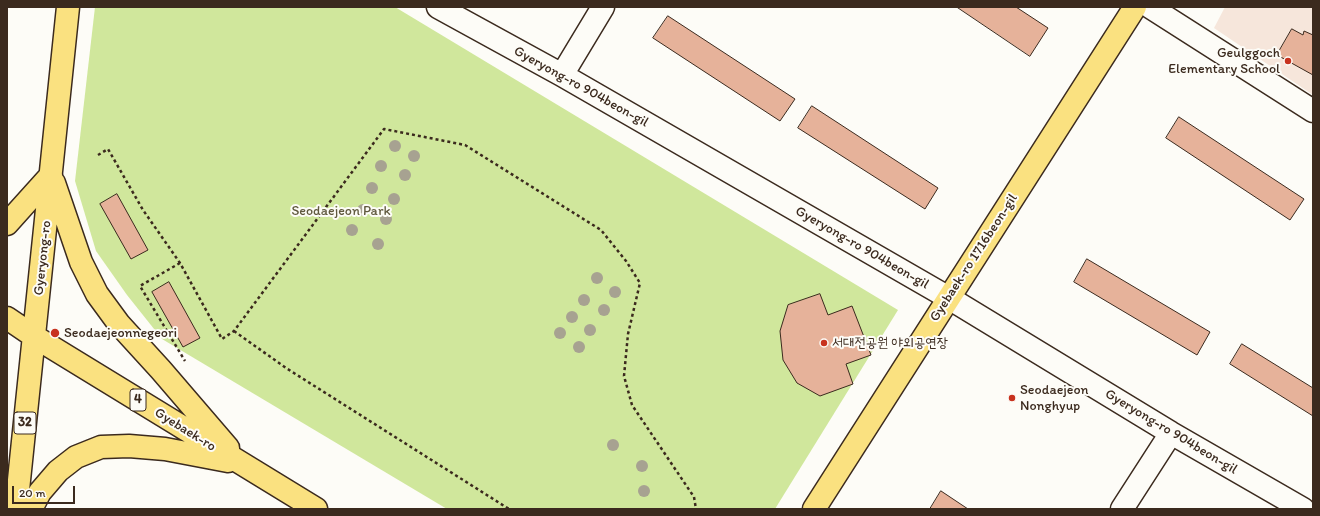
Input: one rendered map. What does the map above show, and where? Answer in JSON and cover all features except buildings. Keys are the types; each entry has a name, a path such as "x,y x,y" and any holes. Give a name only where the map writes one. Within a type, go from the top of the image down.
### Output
{"main road":[{"name":"Gyeryong-ro","path":"16,509 68,7"},
{"name":"Gyebaek-ro 1716beon-gil","path":"814,509 1135,7"},
{"path":"7,224 51,174"},
{"path":"51,174 80,262 97,294 119,324 161,370 241,464"},
{"name":"Gyebaek-ro","path":"7,318 35,337 316,509"},
{"path":"30,509 40,492 58,471 76,457 101,446 129,446 166,449 241,464"}],"street":[{"name":"Gyeryong-ro 904beon-gil","path":"438,7 562,75 949,298 1171,433 1302,509"},
{"path":"562,75 603,7"},
{"path":"1150,7 1313,111"},
{"path":"1122,509 1171,433"}],"path":[{"path":"98,155 108,149 143,210 180,263 222,339 234,331 384,129 465,145 600,230 626,261 640,283 628,334 624,376 632,405 694,497 696,509"},
{"path":"180,263 140,286 185,361"},
{"path":"234,331 286,368 508,509"}],"shaded area":[{"name":"Geulggoch Elementary School","path":"1225,7 1313,7 1313,95 1214,28"}],"green space":[{"name":"Seodaejeon Park","path":"95,7 395,7 898,310 775,509 447,509 162,339 127,295 96,251 75,181"}],"place":[{"name":"Geulggoch Elementary School","path":"1288,61"},
{"name":"Seodaejeonnegeori","path":"55,333"},
{"name":"서대전공원 야외공연장","path":"824,343"},
{"name":"Seodaejeon Nonghyup","path":"1012,398"}]}
